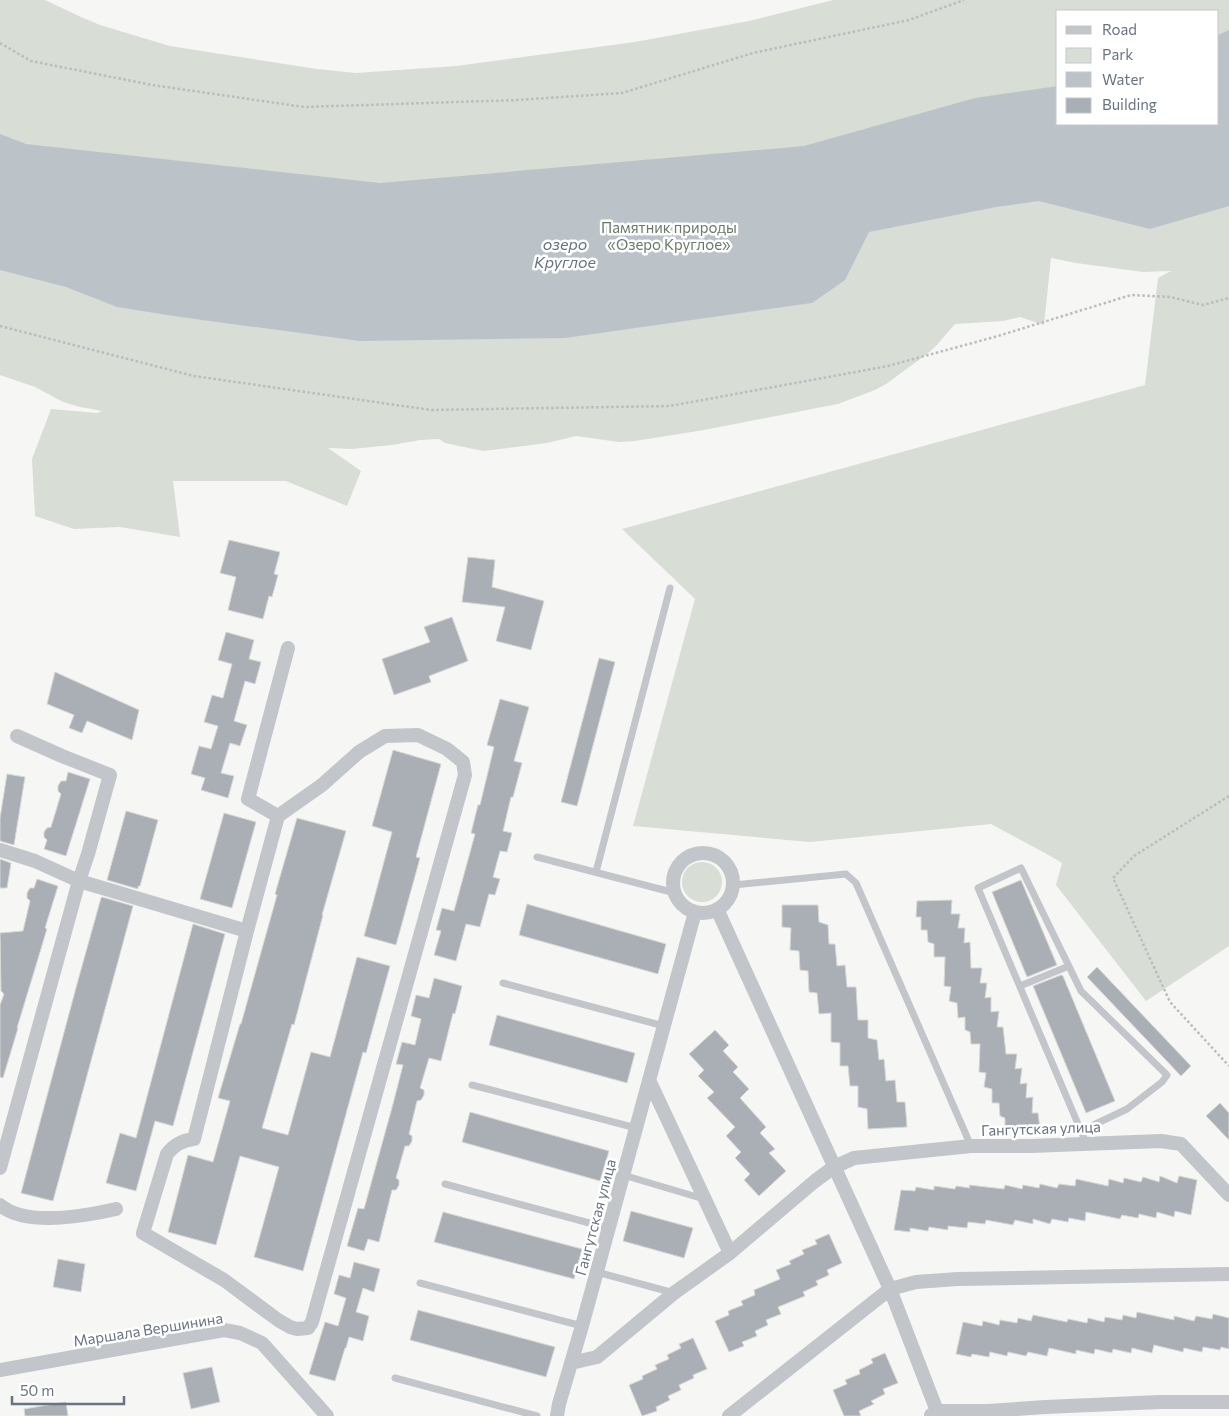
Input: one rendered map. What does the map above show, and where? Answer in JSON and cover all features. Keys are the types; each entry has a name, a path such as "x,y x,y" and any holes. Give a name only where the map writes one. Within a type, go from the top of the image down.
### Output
{"street":[{"path":"278,816 248,800 288,648"},
{"path":"418,735 447,749 463,762 465,775 312,1322 308,1328 297,1329 278,1320 224,1280 143,1233 167,1154 173,1146 186,1140 194,1139 246,931 278,816 322,785 359,752 384,736 418,735"},
{"path":"0,1168 110,775 17,736"},
{"path":"0,850 36,861 79,881 246,931"},
{"path":"693,854 712,854 728,866 732,875 733,885 725,903 717,909 708,912 696,912 689,909 681,904 675,893 673,886 674,876 678,867 693,854"},
{"path":"717,909 890,1289 933,1414 988,1414 1045,1407 1141,1403 1229,1402"},
{"name":"Гангутская улица","path":"557,1416 696,912"},
{"path":"649,1080 730,1253"},
{"name":"Гангутская улица","path":"571,1363 597,1357 674,1293 730,1253 815,1181 834,1167 854,1158 971,1146 1031,1146 1084,1137 1161,1141 1182,1144 1229,1195"},
{"path":"0,1205 10,1212 39,1219 93,1214 116,1209"},
{"path":"729,1416 890,1289 916,1282 958,1279 1229,1274"},
{"name":"Маршала Вершинина","path":"0,1370 224,1330 240,1333 262,1343 327,1416"}],"lane":[{"path":"596,872 670,588"},
{"path":"537,857 675,893"},
{"path":"1021,868 1081,991 1167,1075 1162,1082 1127,1109 1084,1137 1020,986 978,888 1021,868"},
{"path":"733,885 846,874 856,883 971,1146"},
{"path":"1020,986 1068,966"},
{"path":"503,983 664,1026"},
{"path":"472,1085 636,1128"},
{"path":"623,1175 704,1199"},
{"path":"445,1184 608,1228"},
{"path":"596,1272 674,1293"},
{"path":"420,1283 582,1326"},
{"path":"395,1378 537,1416"}],"path":[{"path":"0,43 31,61 152,84 304,107 518,100 622,93 753,53 909,20 964,0"},
{"path":"0,326 194,376 431,410 670,406 888,366 998,336 1131,295 1170,297 1203,305 1229,298"},
{"path":"1229,796 1134,856 1113,878 1170,1002 1229,1066"}],"green space":[{"name":"Памятник природы «Озеро Круглое»","path":"0,0 45,0 100,25 170,46 317,69 356,73 456,66 635,42 749,21 833,0 1229,0 1229,946 1146,1001 1056,885 1062,863 991,824 810,842 633,826 695,599 622,529 1145,385 1158,278 1171,271 1143,272 1051,258 1044,325 1020,317 1003,321 955,324 927,354 886,384 838,404 704,430 635,441 619,442 576,436 547,443 483,451 445,443 439,439 352,449 328,448 361,471 347,506 286,481 173,481 180,537 120,527 74,529 35,516 32,459 51,409 97,413 102,411 63,402 35,387 0,375"},
{"path":"706,862 713,865 719,871 722,882 721,890 713,899 706,902 698,902 691,899 683,890 682,878 685,871 694,863"}],"water":[{"name":"озеро Круглое","path":"1229,30 1229,206 1150,229 1039,201 996,207 869,232 845,280 812,303 565,338 360,341 117,307 66,287 0,270 0,134 26,144 380,183 804,146 975,98 1056,86 1056,125 1219,125 1219,35"}],"building":[{"path":"229,540 280,552 274,574 278,575 272,597 269,596 263,619 228,610 236,577 220,573"},
{"path":"468,557 495,560 492,587 544,601 531,650 496,641 505,607 462,602"},
{"path":"452,617 468,661 429,676 431,682 394,695 382,659 430,642 424,627"},
{"path":"226,632 254,640 249,659 261,662 255,684 245,681 234,721 247,725 240,746 230,743 221,773 234,776 228,798 201,790 205,778 191,774 199,746 211,749 218,726 204,722 212,695 223,698 232,664 218,660"},
{"path":"599,658 615,662 577,806 561,802"},
{"path":"55,672 139,710 132,740 87,721 82,733 69,728 74,715 47,704"},
{"path":"500,699 529,707 514,761 522,763 503,831 512,833 507,852 500,851 493,877 500,879 495,895 489,894 480,927 466,924 456,961 434,955 441,931 436,930 442,908 454,911 475,834 471,833 494,747 487,745"},
{"path":"393,750 441,764 416,857 420,858 396,945 364,936 392,832 372,826"},
{"path":"68,772 90,779 66,856 44,849 47,840 44,837 44,832 47,828 51,827 61,794 58,791 58,786 61,781 66,781"},
{"path":"7,774 25,777 14,845 0,841 0,818"},
{"path":"126,811 158,820 138,889 107,880"},
{"path":"224,813 256,822 232,908 200,899"},
{"path":"297,818 346,831 294,1025 292,1024 262,1128 288,1135 311,1052 330,1057 357,957 390,966 366,1053 363,1052 303,1271 254,1257 279,1167 240,1156 216,1245 168,1232 188,1155 213,1162 230,1101 218,1098 241,1024"},
{"path":"0,859 11,863 7,888 0,888"},
{"path":"37,879 58,886 3,1078 0,1077 0,1005 4,994 1,991 0,933 23,931 30,901 27,898 27,893 30,888 34,888"},
{"path":"1021,880 1057,965 1027,977 992,892"},
{"path":"102,897 133,906 53,1201 21,1193"},
{"path":"952,900 951,914 960,914 958,928 965,928 964,943 970,942 971,968 982,968 980,983 987,983 985,998 991,997 991,1012 999,1011 997,1027 1003,1027 1006,1054 1017,1054 1015,1069 1022,1068 1020,1084 1027,1083 1026,1098 1033,1097 1032,1113 1038,1113 1040,1129 1005,1130 1005,1118 1000,1116 999,1103 992,1103 992,1089 984,1087 986,1073 979,1072 980,1044 971,1044 970,1032 965,1030 965,1017 958,1018 957,1003 949,1001 951,987 944,986 945,957 934,957 934,944 928,942 927,930 921,930 921,917 916,917 917,901"},
{"path":"527,904 666,944 658,974 519,935"},
{"path":"782,905 818,905 819,922 828,925 829,944 835,944 837,966 845,965 847,987 856,987 858,1020 868,1020 868,1038 877,1040 879,1060 884,1059 886,1081 895,1080 897,1102 905,1102 907,1127 868,1129 867,1109 858,1107 858,1086 850,1086 848,1066 840,1066 840,1043 831,1042 831,1013 819,1014 817,993 809,992 808,971 800,970 799,951 790,950 791,928 782,927"},
{"path":"193,924 225,934 173,1126 155,1121 136,1191 106,1183 120,1133 136,1138"},
{"path":"1097,967 1191,1066 1181,1076 1087,977"},
{"path":"1061,975 1115,1101 1086,1113 1033,986"},
{"path":"434,978 462,986 455,1014 453,1013 441,1061 429,1058 420,1088 424,1090 424,1095 421,1100 417,1101 409,1134 412,1136 412,1141 409,1146 405,1146 396,1178 399,1180 399,1185 396,1190 392,1190 379,1242 368,1239 364,1251 347,1246 358,1208 364,1209 393,1104 403,1065 396,1064 402,1042 415,1045 421,1019 411,1016 416,995 429,998"},
{"path":"497,1015 635,1053 627,1083 489,1045"},
{"path":"715,1030 729,1045 723,1051 738,1067 733,1072 749,1089 740,1098 766,1127 760,1133 775,1149 769,1153 786,1171 759,1196 744,1180 750,1174 735,1158 741,1152 726,1136 735,1127 707,1098 714,1092 698,1076 704,1070 689,1054"},
{"path":"1220,1103 1229,1113 1229,1140 1206,1116"},
{"path":"470,1112 609,1151 600,1181 462,1142"},
{"path":"1160,1176 1177,1183 1179,1176 1197,1180 1191,1215 1175,1211 1174,1217 1157,1212 1156,1218 1139,1214 1138,1218 1122,1215 1120,1219 1086,1212 1085,1221 1069,1218 1068,1222 1052,1219 1050,1224 1033,1219 1033,1224 1015,1220 1013,1225 986,1220 985,1224 968,1222 967,1228 948,1226 948,1230 929,1227 928,1231 910,1228 910,1232 894,1230 901,1190 915,1191 916,1187 934,1190 934,1186 955,1189 956,1186 970,1188 969,1185 1004,1189 1005,1185 1022,1189 1023,1185 1039,1188 1040,1184 1057,1188 1059,1184 1075,1186 1076,1179 1108,1186 1109,1179 1123,1183 1124,1178 1141,1182 1143,1177 1159,1182"},
{"path":"631,1211 693,1228 684,1258 623,1241"},
{"path":"443,1212 582,1249 574,1279 434,1242"},
{"path":"829,1234 842,1263 827,1270 829,1275 816,1281 818,1285 803,1292 805,1296 778,1307 781,1314 766,1320 768,1325 755,1331 757,1336 742,1342 744,1346 729,1352 715,1321 729,1315 728,1311 743,1305 741,1301 755,1295 754,1290 780,1279 776,1270 791,1264 789,1261 804,1254 802,1250 817,1244 815,1240"},
{"path":"58,1259 85,1264 81,1292 53,1287"},
{"path":"354,1262 380,1269 374,1292 363,1288 356,1312 369,1316 363,1341 349,1337 335,1381 309,1374 325,1322 338,1326 346,1298 334,1294 339,1275 350,1278"},
{"path":"418,1310 555,1347 546,1377 410,1340"},
{"path":"1137,1312 1174,1320 1174,1316 1194,1321 1196,1316 1212,1319 1213,1314 1229,1318 1229,1349 1221,1347 1220,1350 1203,1347 1202,1352 1184,1348 1183,1352 1154,1345 1152,1353 1132,1348 1131,1353 1113,1349 1112,1353 1095,1349 1094,1354 1076,1350 1076,1354 1049,1348 1047,1356 1028,1352 1026,1356 1008,1352 1007,1356 990,1352 989,1357 972,1354 971,1357 956,1354 963,1322 982,1326 983,1321 999,1325 1000,1320 1017,1323 1018,1318 1031,1321 1033,1315 1067,1322 1068,1319 1087,1323 1088,1318 1104,1322 1105,1317 1122,1320 1123,1315 1136,1318"},
{"path":"693,1338 707,1369 693,1375 694,1378 679,1385 681,1390 668,1396 670,1400 656,1407 657,1411 642,1416 629,1385 643,1379 642,1376 657,1369 655,1365 669,1359 667,1355 681,1348 679,1344"},
{"path":"885,1353 898,1383 883,1389 885,1394 871,1401 874,1404 859,1411 861,1416 844,1416 833,1390 847,1384 845,1380 860,1374 859,1370 873,1363 871,1359"},
{"path":"212,1367 220,1402 191,1409 183,1373"},
{"path":"66,1402 68,1416 25,1416 24,1409"}]}
